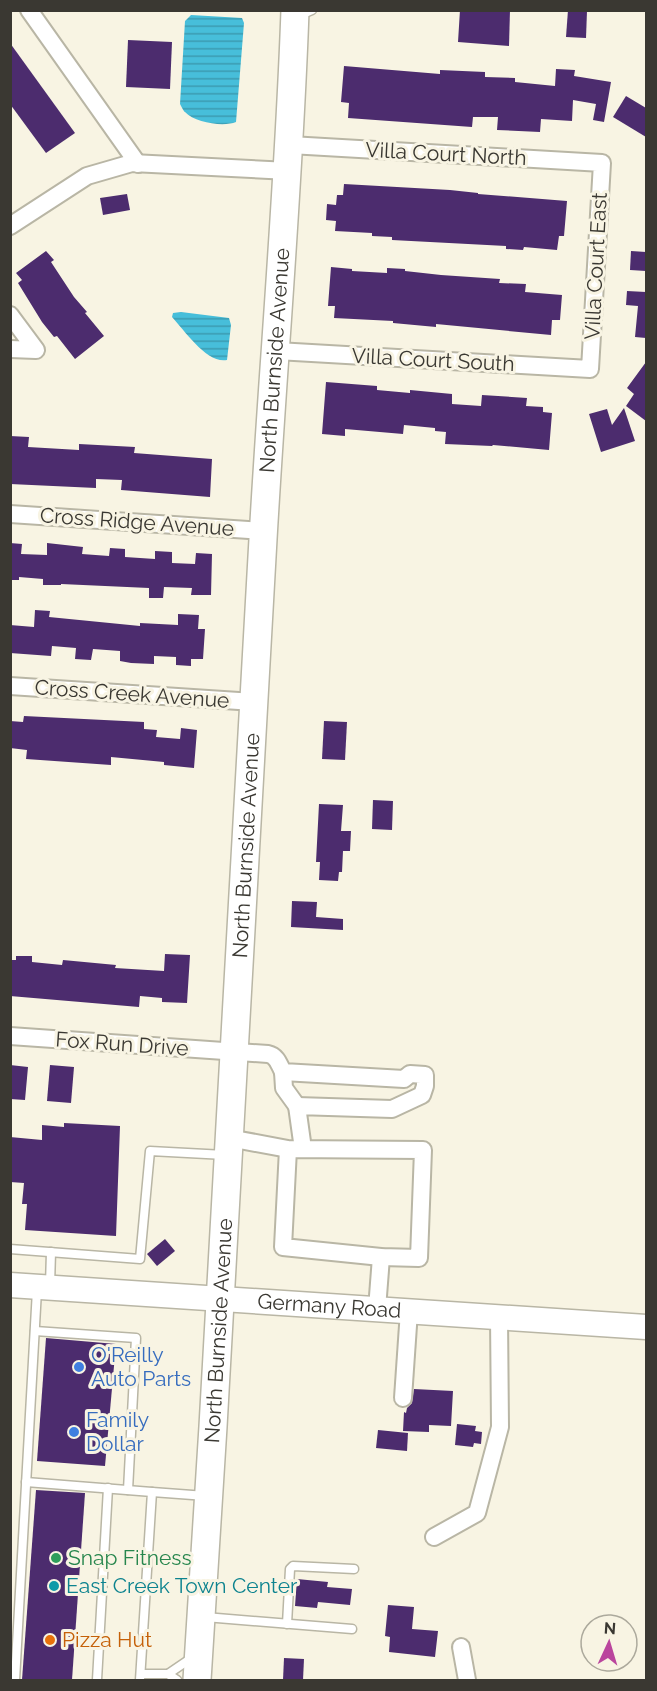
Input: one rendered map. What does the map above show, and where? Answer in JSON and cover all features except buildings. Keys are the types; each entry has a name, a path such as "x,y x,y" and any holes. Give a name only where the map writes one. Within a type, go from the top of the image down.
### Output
{"main road":[{"name":"North Burnside Avenue","path":"197,1680 221,1298 263,531 301,13"},
{"name":"Germany Road","path":"10,1285 646,1327"}],"street":[{"path":"29,10 138,164"},
{"name":"Villa Court North","path":"10,226 87,176 115,167 138,164 289,158 602,163"},
{"name":"Villa Court East","path":"590,369 602,163"},
{"path":"10,315 36,350 10,349"},
{"name":"Villa Court South","path":"277,351 590,369"},
{"name":"Cross Ridge Avenue","path":"10,514 263,531"},
{"name":"Cross Creek Avenue","path":"10,686 254,702"},
{"name":"Fox Run Drive","path":"10,1036 273,1055 283,1072"},
{"path":"229,1147 295,1149 423,1150 419,1258 381,1257 283,1246 295,1149 297,1106 284,1089 283,1072 404,1079 410,1074 425,1075 422,1095 392,1109 297,1106"},
{"path":"376,1309 381,1257"},
{"path":"403,1398 409,1311"},
{"path":"434,1537 477,1513 500,1427 499,1317"},
{"path":"461,1647 467,1680"}],"lane":[{"path":"10,1250 140,1259 150,1151 229,1147"},
{"path":"15,1680 35,1331 51,1252"},
{"path":"35,1331 136,1338 128,1490"},
{"path":"26,1482 208,1496"},
{"path":"97,1680 108,1488"},
{"path":"152,1492 140,1677 168,1674 199,1653"},
{"path":"287,1624 292,1566 354,1569"},
{"path":"201,1617 352,1629"},
{"path":"168,1674 177,1680"}],"water":[{"path":"191,15 242,18 244,23 236,122 210,123 195,119 184,112 180,104 185,21"},
{"path":"173,313 229,318 231,325 227,360 212,357 197,345 172,317"}],"place":[{"name":"O'Reilly Auto Parts","path":"79,1367"},
{"name":"Family Dollar","path":"74,1432"},
{"name":"Snap Fitness","path":"56,1558"},
{"name":"East Creek Town Center","path":"54,1586"},
{"name":"Pizza Hut","path":"50,1640"}]}
